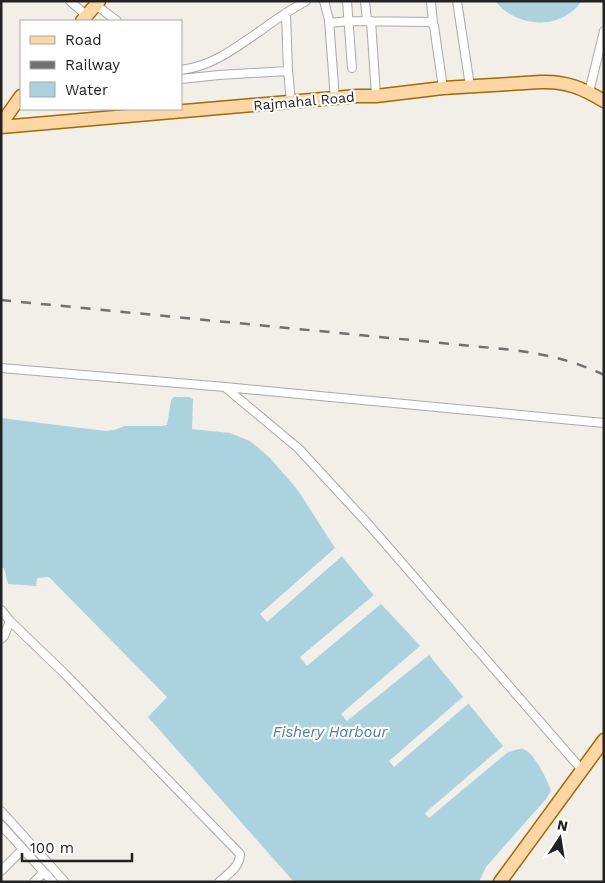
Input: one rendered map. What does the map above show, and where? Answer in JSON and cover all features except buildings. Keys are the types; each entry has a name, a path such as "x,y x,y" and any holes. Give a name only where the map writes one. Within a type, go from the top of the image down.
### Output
{"main road":[{"path":"84,18 98,3"},
{"name":"Rajmahal Road","path":"1,125 376,96 443,88 553,82 578,87 604,101"},
{"path":"1,125 20,97"},
{"path":"500,882 604,740"}],"street":[{"path":"70,1 84,18"},
{"path":"182,70 192,69 222,58 306,1"},
{"path":"324,1 330,23 335,99"},
{"path":"347,1 352,68"},
{"path":"365,1 369,21 376,96"},
{"path":"431,1 443,88"},
{"path":"457,1 470,86"},
{"path":"98,3 116,20"},
{"path":"286,13 291,102"},
{"path":"330,23 369,21 428,22 433,24"},
{"path":"589,92 604,32"},
{"path":"182,79 288,71"},
{"path":"1,368 172,382 604,423"},
{"path":"225,387 298,448 370,526 582,770"},
{"path":"1,610 240,854 238,864 220,882"},
{"path":"1,639 10,621"},
{"path":"1,811 65,882"},
{"path":"2,827 52,882"},
{"path":"1,871 22,849"},
{"path":"34,882 44,872"}],"water":[{"path":"495,1 582,1 572,12 561,18 551,21 530,22 511,15"},
{"name":"Fishery Harbour","path":"173,397 189,397 193,399 192,429 230,433 250,441 269,457 297,489 335,548 381,604 429,655 508,752 523,749 532,755 540,767 551,791 486,867 479,882 294,882 148,717 167,697 49,577 37,578 36,586 8,584 4,568 1,568 1,418 106,431 125,426 162,426 167,425"}],"pier":[{"path":"335,548 342,556 267,622 260,614"},
{"path":"374,595 381,604 307,666 300,657"},
{"path":"421,645 429,655 347,721 341,714"},
{"path":"464,696 469,703 394,767 389,761"},
{"path":"503,746 508,752 429,818 425,813"}],"railway":[{"path":"1,300 513,350 560,359 581,365 604,375"}]}
